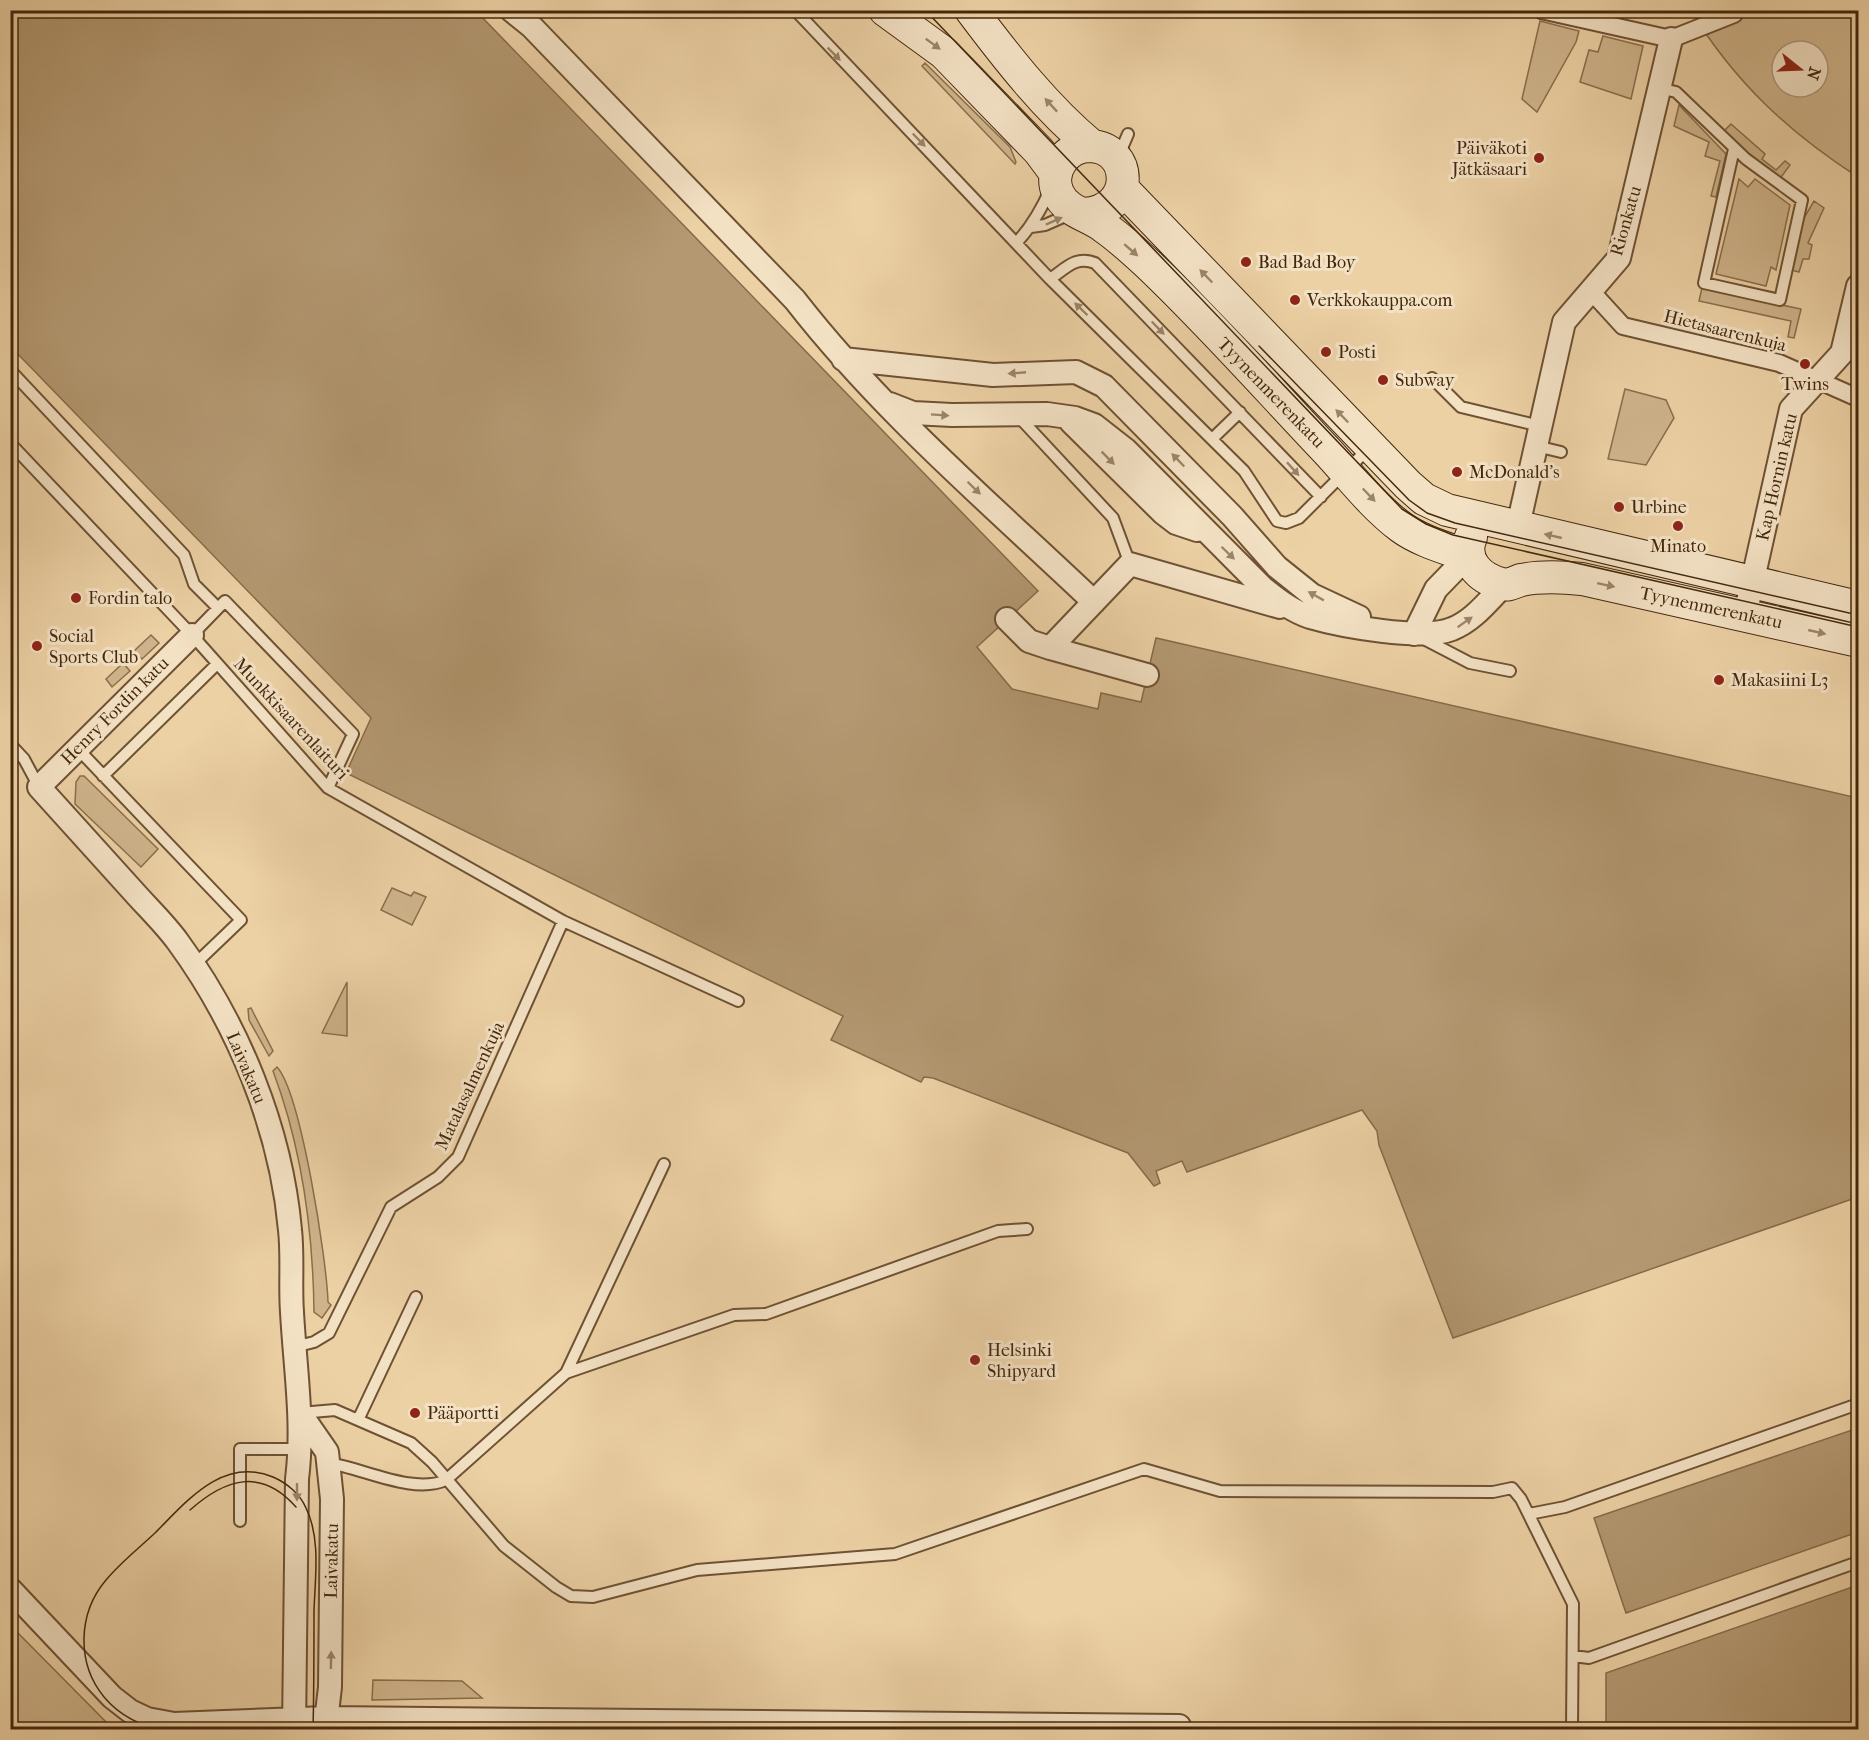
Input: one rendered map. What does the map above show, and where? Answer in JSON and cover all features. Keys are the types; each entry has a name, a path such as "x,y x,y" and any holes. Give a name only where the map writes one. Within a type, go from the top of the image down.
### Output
{"main road":[{"name":"Tyynenmerenkatu","path":"885,10 944,53 1039,151 1055,177 1057,193 1064,204 1107,228 1150,266 1346,472 1402,527 1468,556 1478,572 1504,585 1520,580 1560,577 1858,641"},
{"name":"Tyynenmerenkatu","path":"970,10 1009,60 1114,157 1371,447 1424,499 1447,510 1858,607"},
{"path":"1055,177 1059,165 1071,151 1114,157 1112,206 1099,213 1080,213"},
{"path":"1468,556 1470,539 1476,528 1487,519"}],"street":[{"path":"511,10 526,19 795,300 883,402 1094,602"},
{"path":"1541,10 1671,39 1734,14"},
{"name":"Rionkatu","path":"1518,526 1564,322 1619,258 1671,39"},
{"name":"Kap Hornin katu","path":"1745,615 1791,409 1842,353 1858,286"},
{"name":"Hietasaarenkuja","path":"1591,291 1623,326 1779,363 1858,398"},
{"path":"843,358 993,375 1076,372 1104,386 1232,516 1277,567 1312,596 1387,631"},
{"path":"883,402 913,413 1066,416 1094,425 1109,434 1206,533 1283,604 1310,617"},
{"path":"1413,633 1436,589 1468,556"},
{"path":"1050,648 1130,564 1310,617 1387,631 1413,633 1439,634 1468,622 1504,585"},
{"path":"1007,619 1029,641 1148,675"},
{"name":"Henry Fordin katu","path":"39,787 192,635"},
{"name":"Laivakatu","path":"39,787 177,940 194,965 241,1048 267,1118 281,1175 290,1230 294,1347 300,1413 294,1724"},
{"name":"Laivakatu","path":"300,1413 327,1452 332,1499 330,1687 326,1724"},
{"path":"10,1589 112,1697 130,1711 147,1719 174,1724 1179,1728"}],"lane":[{"path":"795,10 1050,279 1251,480 1277,521 1286,523 1299,518 1371,447"},
{"path":"1659,88 1676,92 1757,169 1802,200 1780,300 1704,283 1734,149"},
{"path":"1016,243 1031,227 1055,177"},
{"path":"1031,227 1045,225 1080,213"},
{"path":"1050,279 1077,260 1086,259 1095,263 1321,497"},
{"path":"10,370 184,555 195,584 218,608"},
{"path":"1432,378 1461,407 1538,436 1561,452"},
{"path":"1212,439 1240,412"},
{"path":"1016,414 1113,518 1130,564"},
{"name":"Munkkisaarenlaituri","path":"10,443 192,635 328,788 563,921 738,1001"},
{"path":"192,635 225,600 353,734 328,788"},
{"path":"1413,633 1470,663 1510,671"},
{"path":"103,776 218,664"},
{"path":"10,744 24,759 39,787"},
{"path":"78,749 241,920 194,965"},
{"name":"Matalasalmenkuja","path":"294,1347 314,1342 329,1333 392,1206 438,1178 458,1157 563,921"},
{"path":"566,1373 664,1164"},
{"path":"328,1463 418,1486 435,1485 446,1480 566,1373 734,1315 766,1314 998,1231 1027,1229"},
{"path":"358,1420 416,1297"},
{"path":"1528,1515 1565,1507 1858,1404"},
{"path":"300,1413 335,1410 411,1443 432,1462 504,1546 556,1587 579,1597 593,1596 697,1570 895,1554 1144,1469 1220,1491 1493,1492 1512,1488 1574,1604 1572,1730"},
{"path":"240,1521 240,1449 301,1449"},
{"path":"1573,1656 1589,1658 1858,1562"}],"shaded area":[{"path":"11,11 476,11 1038,591 977,647 1012,689 1098,709 1101,693 1141,702 1156,638 1858,798 1858,1197 1453,1338 1379,1145 1377,1131 1362,1110 1187,1172 1182,1161 1156,1171 1160,1183 1154,1186 1128,1153 933,1078 924,1077 921,1082 831,1040 843,1016 346,773 371,718 11,347"},
{"path":"1691,11 1858,11 1858,177 1786,123 1765,104 1726,61"},
{"path":"1540,21 1579,31 1576,42 1537,112 1522,99"},
{"path":"1603,36 1643,46 1631,99 1580,82 1589,50 1598,52"},
{"path":"925,63 1010,147 1015,164 922,66"},
{"path":"1679,105 1726,154 1716,197 1711,196 1720,161 1705,156 1709,142 1674,126"},
{"path":"1731,124 1765,154 1762,159 1776,170 1785,161 1790,165 1779,180 1723,132"},
{"path":"1739,179 1748,187 1755,179 1790,205 1776,270 1771,267 1766,286 1716,274"},
{"path":"1814,201 1824,208 1808,243 1812,245 1809,259 1803,259 1799,272 1791,270 1801,223"},
{"path":"1702,288 1801,309 1794,338 1788,337 1791,321 1699,301"},
{"path":"1625,389 1666,400 1674,418 1646,465 1608,459"},
{"path":"151,635 159,643 142,659 134,651"},
{"path":"123,663 130,671 112,687 106,679"},
{"path":"80,776 84,776 158,849 141,867 75,804 76,782"},
{"path":"392,888 411,896 414,892 426,897 412,925 381,910"},
{"path":"347,982 347,1036 322,1033"},
{"path":"251,1008 273,1051 269,1056 249,1020 248,1009"},
{"path":"277,1067 286,1083 295,1109 318,1217 328,1302 331,1305 322,1318 314,1312 311,1250 304,1189 292,1129 273,1071"},
{"path":"1858,1428 1858,1532 1626,1613 1594,1518"},
{"path":"1858,1585 1858,1729 1606,1729 1606,1673"},
{"path":"10,1625 18,1633 113,1729 11,1729"},
{"path":"373,1680 462,1681 482,1698 372,1700"}],"tram line":[{"path":"925,10 1402,509 1426,524 1453,535 1858,627"},
{"path":"1259,346 1409,500 1427,513 1455,523 1858,615"},
{"path":"167,1730 141,1723 117,1710 95,1684 85,1654 84,1638 90,1607 111,1574 193,1496 207,1485 238,1472 255,1472 278,1479 297,1494 311,1520 316,1559 313,1730"},
{"path":"190,1510 216,1491 243,1482 256,1482 270,1486 283,1494 296,1507"},
{"path":"161,1726 191,1730"}],"place":[{"name":"Päiväkoti Jätkäsaari","path":"1539,158"},
{"name":"Bad Bad Boy","path":"1246,262"},
{"name":"Verkkokauppa.com","path":"1295,300"},
{"name":"Posti","path":"1326,352"},
{"name":"Twins","path":"1805,364"},
{"name":"Subway","path":"1383,380"},
{"name":"McDonald's","path":"1457,472"},
{"name":"Urbine","path":"1619,507"},
{"name":"Minato","path":"1678,526"},
{"name":"Fordin talo","path":"76,598"},
{"name":"Social Sports Club","path":"37,646"},
{"name":"Makasiini L3","path":"1719,680"},
{"name":"Helsinki Shipyard","path":"975,1360"},
{"name":"Pääportti","path":"415,1413"}]}
